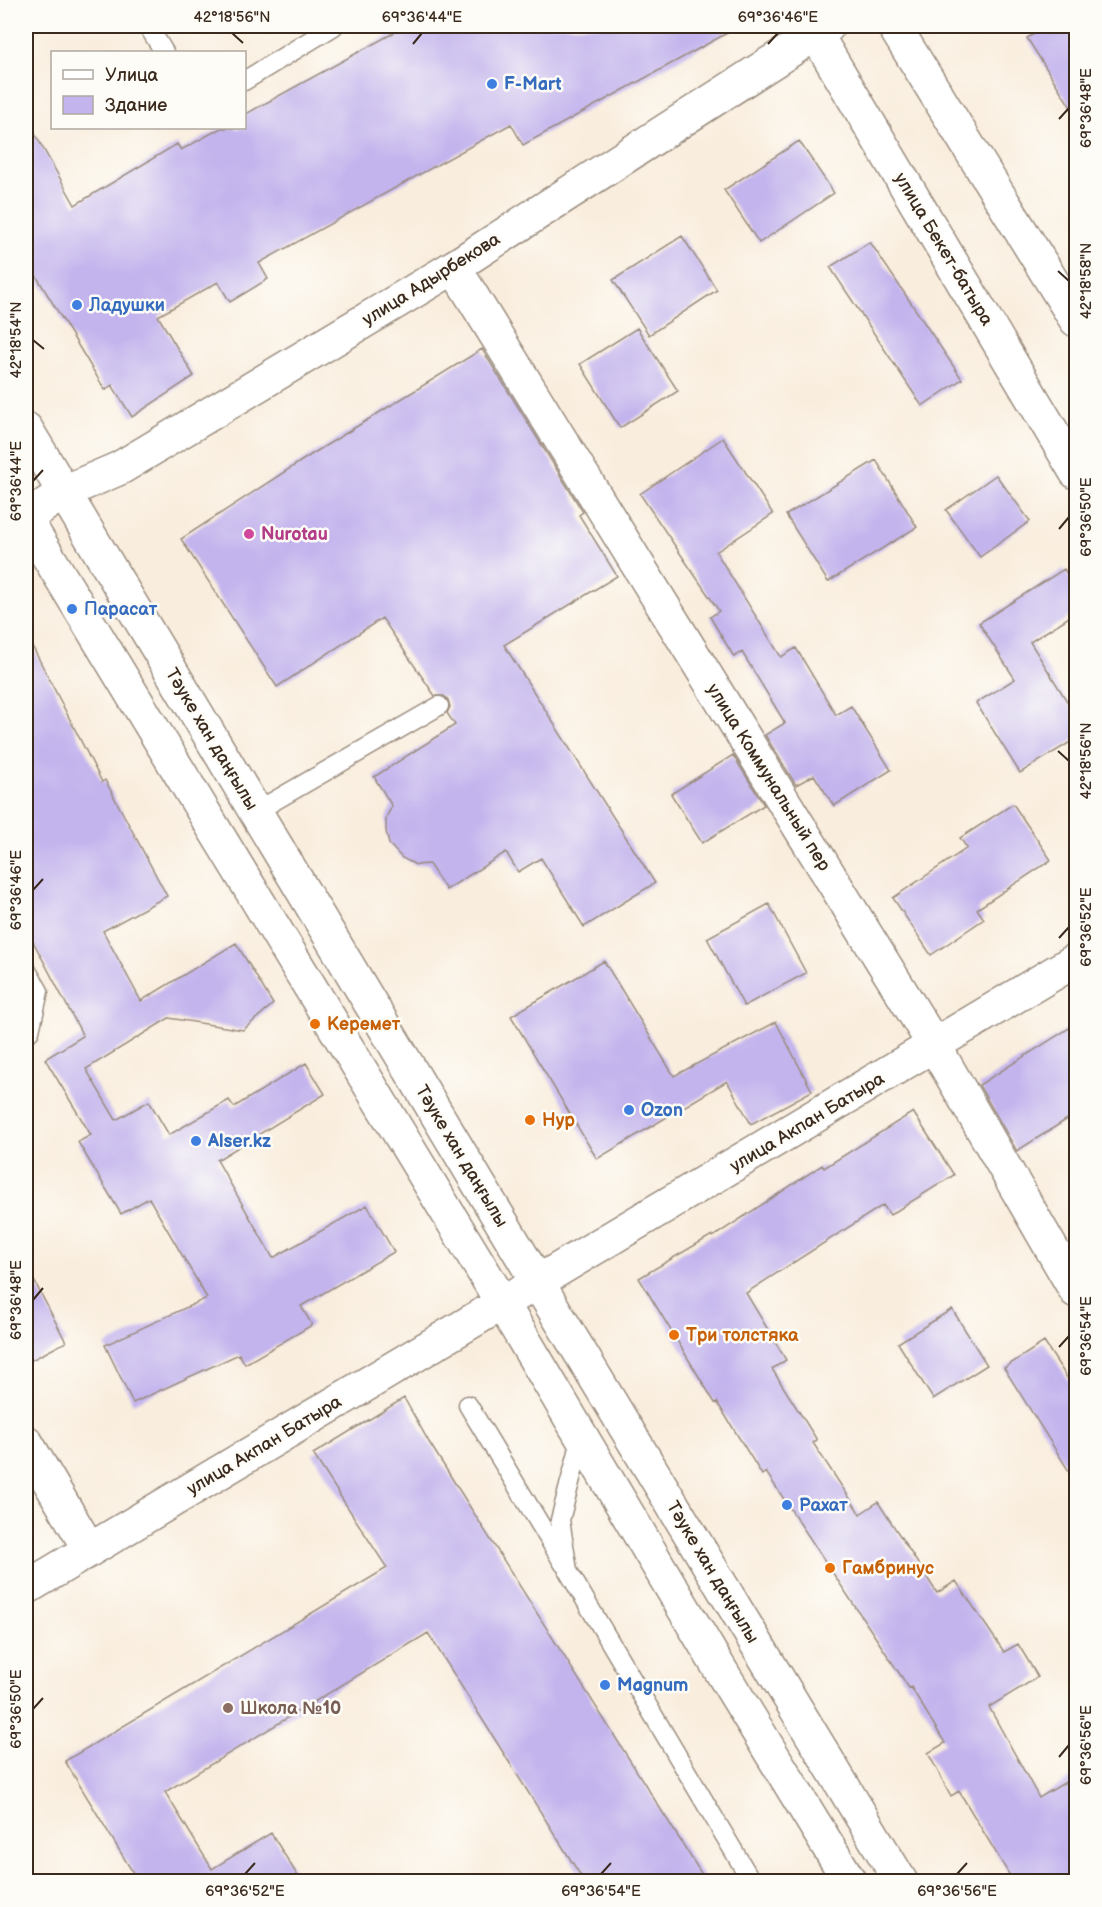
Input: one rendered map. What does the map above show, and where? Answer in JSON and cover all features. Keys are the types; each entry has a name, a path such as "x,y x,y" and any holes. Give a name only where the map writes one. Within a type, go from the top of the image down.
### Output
{"main road":[{"path":"894,26 1077,320"},
{"name":"улица Адырбекова","path":"26,519 64,492 120,468 454,267 818,28"},
{"name":"улица Бекет-батыра","path":"818,28 1077,472"},
{"name":"улица Коммунальный пер","path":"454,267 934,1045 1077,1291"},
{"name":"Тәуке хан даңғылы","path":"26,429 538,1283 902,1881"},
{"path":"26,519 850,1881"},
{"name":"улица Акпан Батыра","path":"26,1588 1077,960"},
{"path":"26,1442 88,1550"}],"lane":[{"path":"148,26 163,51"},
{"path":"246,80 334,26"},
{"path":"255,812 439,706"},
{"path":"26,969 39,991 30,1031 26,1034"},
{"path":"468,1405 752,1881"},
{"path":"568,1571 560,1520 582,1437"}],"building":[{"path":"406,26 740,26 523,145 511,124 259,263 268,279 230,302 218,282 158,316 194,376 132,417 112,385 105,390 26,259 26,118 75,205 177,144 181,150 219,129 246,129 246,114"},
{"path":"1048,26 1077,26 1077,117 1027,38"},
{"path":"799,141 834,193 759,243 724,190"},
{"path":"682,236 717,290 649,335 613,280"},
{"path":"870,242 962,379 922,406 830,267"},
{"path":"637,328 678,391 620,428 580,364"},
{"path":"482,349 583,512 579,515 617,576 504,645 655,883 584,927 541,858 518,872 506,852 446,890 429,864 416,865 402,858 389,844 386,818 392,806 374,777 455,725 447,713 450,707 448,700 444,696 435,696 382,618 277,687 181,539 309,456"},
{"path":"723,438 773,514 716,552 781,657 796,648 836,715 851,706 891,770 834,806 814,775 796,785 765,735 785,723 742,652 734,657 710,617 719,611 640,494"},
{"path":"876,460 917,527 828,582 786,515"},
{"path":"996,475 1030,521 980,557 946,510"},
{"path":"1064,569 1077,590 1077,612 1030,642 1077,717 1077,738 1020,773 976,703 1015,679 979,623"},
{"path":"26,634 102,782 105,780 167,896 103,931 141,1001 236,943 273,1004 243,1030 169,1018 86,1069 116,1120 149,1101 169,1135 229,1100 234,1107 306,1063 325,1094 217,1160 273,1258 367,1205 394,1252 301,1306 312,1325 245,1364 239,1354 133,1403 105,1345 207,1298 149,1198 121,1214 78,1142 91,1135 45,1059 83,1036 26,928"},
{"path":"733,755 764,805 702,843 671,794"},
{"path":"1013,804 1051,860 977,909 984,919 931,955 893,898 967,848 960,838"},
{"path":"769,904 806,973 744,1006 707,938"},
{"path":"604,961 674,1076 776,1022 812,1091 751,1124 727,1081 597,1159 511,1016"},
{"path":"1077,1023 1077,1113 1017,1151 979,1085"},
{"path":"913,1112 954,1175 890,1215 883,1205 746,1293 786,1360 772,1369 817,1440 813,1443 860,1514 878,1502 937,1593 956,1581 1004,1652 1018,1644 1038,1677 989,1707 1039,1798 1077,1775 1077,1881 1013,1881 959,1791 951,1796 928,1753 945,1743 911,1687 909,1688 766,1472 762,1475 639,1278 712,1235 713,1237 822,1165 824,1168"},
{"path":"26,1265 66,1342 26,1363"},
{"path":"952,1309 987,1365 933,1399 898,1343"},
{"path":"1044,1342 1077,1393 1077,1484 1004,1368"},
{"path":"404,1398 429,1442 706,1881 584,1881 428,1633 165,1792 212,1869 271,1833 301,1881 138,1881 65,1761 387,1568 313,1454"}],"place":[{"name":"F-Mart","path":"492,84"},
{"name":"Ладушки","path":"77,305"},
{"name":"Nurotau","path":"249,534"},
{"name":"Парасат","path":"72,609"},
{"name":"Керемет","path":"315,1024"},
{"name":"Ozon","path":"629,1110"},
{"name":"Нур","path":"530,1120"},
{"name":"Alser.kz","path":"196,1141"},
{"name":"Три толстяка","path":"674,1335"},
{"name":"Рахат","path":"787,1505"},
{"name":"Гамбринус","path":"830,1568"},
{"name":"Magnum","path":"605,1685"},
{"name":"Школа №10","path":"228,1708"}]}
